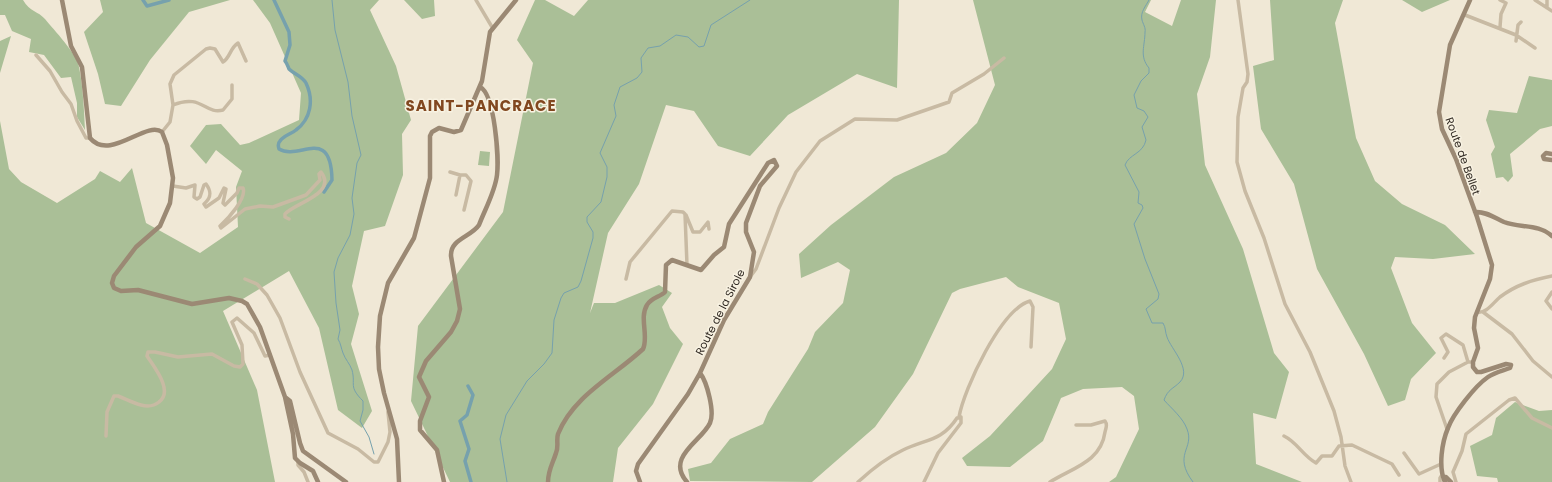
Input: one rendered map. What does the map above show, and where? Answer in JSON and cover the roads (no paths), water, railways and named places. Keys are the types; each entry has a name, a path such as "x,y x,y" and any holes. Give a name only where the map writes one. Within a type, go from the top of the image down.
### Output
{"street":[{"path":"62,0 71,46 82,67 90,138"},
{"path":"476,0 492,27"},
{"path":"399,482 398,446 381,380 378,347 380,316 384,294 392,276 410,249 414,238 430,178 430,136 432,132 439,128 454,132 460,131 480,87 484,73 488,38 492,27 516,0"},
{"path":"1238,0 1248,74 1247,82 1243,88 1238,117 1238,162 1245,190 1264,238 1285,304 1320,375 1334,411 1345,466 1351,482"},
{"name":"Route de Bellet","path":"1470,0 1465,15 1451,42 1439,112 1442,129 1456,159 1487,244 1492,267 1490,279 1475,318 1474,328 1478,348 1471,362"},
{"path":"1500,0 1506,3 1501,14 1500,27"},
{"path":"1535,0 1552,11"},
{"path":"1547,0 1547,8"},
{"path":"1465,15 1500,27 1516,35 1535,48"},
{"path":"1516,41 1518,25 1521,22"},
{"path":"162,132 170,122 173,105 170,84 174,75 206,49 215,49 223,62 227,60 231,49 238,43 246,61"},
{"path":"36,55 50,71 71,104 77,121 86,138 90,138 97,143 114,144 127,141 151,129 159,129 162,132 168,145 173,186 170,203 160,226 130,254 114,276 112,283 114,288 121,291 138,290 192,304 229,298 242,301 247,304 255,316 285,397 293,434 294,453 298,465 304,472 308,482"},
{"path":"750,277 756,269 779,208 796,172 820,141 855,119 897,120 949,102 952,94 984,74 1004,58"},
{"path":"173,105 191,100 198,102 213,111 223,110 232,99 232,84"},
{"path":"444,482 439,454 432,442 422,434 420,430 420,421 429,397 419,376 426,361 451,332 458,321 460,309 451,256 452,248 456,243 476,230 480,225 497,177 496,133 488,94 480,87"},
{"path":"1552,154 1546,153 1543,156 1544,159 1552,160"},
{"name":"Route de la Sirole","path":"548,482 549,470 556,454 558,436 573,410 598,385 643,349 645,343 643,325 645,308 650,301 665,292 665,268 668,262 677,260 701,270 714,255 724,247 726,229 734,214 768,163 774,160 777,166 760,186 746,223 746,232 754,249 750,277 724,320 700,373 688,394 638,464 636,471 640,482"},
{"path":"173,186 186,188 195,185 194,197 197,199 200,197 204,185 206,184 211,195 210,199 204,204 206,207 218,198 224,188 226,189 223,203 225,204 237,193 239,188 243,188 244,192 242,199 220,226 221,228 245,209 260,206 273,207 306,195 320,180 319,174 321,172 324,177 324,184 321,192 316,196 289,208 284,214 285,217 289,219"},
{"path":"450,172 466,175 471,181 464,210"},
{"path":"456,195 460,175"},
{"path":"626,279 630,262 651,238 669,212 674,210 685,214 693,232 700,232 708,222 709,229"},
{"path":"1475,212 1483,213 1508,223 1542,229 1552,236"},
{"path":"685,214 687,265"},
{"path":"1483,312 1498,299 1520,284 1552,276"},
{"path":"245,279 257,284 267,295 280,318 300,372 328,433 358,449 374,462 378,462 388,442 389,411"},
{"path":"1552,292 1546,301 1552,309"},
{"path":"858,482 870,471 902,451 938,438 946,432 959,417 977,368 992,339 1011,316 1030,301 1033,307 1031,346"},
{"path":"1477,312 1483,312 1512,334 1533,361 1552,377"},
{"path":"106,436 107,412 114,396 150,406 160,402 165,395 165,388 147,356 148,352 178,357 212,354 234,366 240,367 243,364 242,345 232,322 237,318 254,333 265,356 270,355"},
{"path":"1443,478 1441,464 1447,429 1452,420 1484,380 1494,373 1510,367 1510,365 1506,364 1479,372 1473,367 1462,345 1446,334 1441,338 1448,352 1444,358"},
{"path":"1447,429 1436,397 1437,384 1445,374 1471,362"},
{"path":"687,482 681,472 684,456 690,445 706,429 712,415 700,373"},
{"path":"285,397 290,401 303,451 346,482"},
{"path":"1456,482 1453,472 1462,451 1466,434 1509,400 1515,398 1532,418 1552,428"},
{"path":"924,482 938,453 961,423 961,418 959,417"},
{"path":"1050,482 1086,463 1105,439 1107,423 1105,421 1091,425 1076,425"},
{"path":"1284,436 1293,441 1298,448 1316,463 1322,456 1332,456 1337,448 1342,445 1352,444 1392,464 1399,475"},
{"path":"1404,453 1419,474 1441,464"},
{"path":"298,462 310,469 318,482"},
{"path":"1443,478 1446,477 1451,482"},
{"path":"1440,482 1440,478 1443,478"}],"waterway":[{"path":"143,0 147,6 169,0"},
{"path":"274,0 289,32 290,45 285,61 289,69 306,83 310,96 310,109 308,115 301,126 281,139 279,142 279,149 287,152 313,148 320,149 326,154 330,163 332,180 324,192"},
{"path":"332,0 335,30 348,82 352,116 361,155 357,163 352,198 354,214 350,235 338,258 334,272 336,303 340,330 338,339 352,370 354,389 363,401 363,410 360,421 369,437 374,454"},
{"path":"507,482 500,439 506,415 527,381 544,364 552,353 554,320 561,298 564,293 578,287 581,281 593,238 593,232 587,222 587,217 601,202 607,177 607,167 600,153 616,116 614,105 620,87 637,78 642,72 641,58 648,48 660,46 676,35 688,37 699,47 704,46 711,25 750,0"},
{"path":"1149,0 1142,17 1145,28 1143,55 1149,68 1149,73 1141,81 1134,95 1137,108 1144,111 1148,117 1142,127 1146,140 1142,148 1130,158 1125,165 1139,192 1138,203 1142,205 1143,208 1134,224 1145,259 1159,294 1158,299 1146,309 1152,323 1163,323 1169,342 1180,359 1184,371 1180,382 1169,391 1164,400 1180,417 1187,429 1189,436 1185,452 1184,465 1193,482"},
{"path":"468,386 473,395 467,415 460,421 469,449 465,461 471,482"}],"district":[{"name":"SAINT-PANCRACE","path":"481,105"}]}
